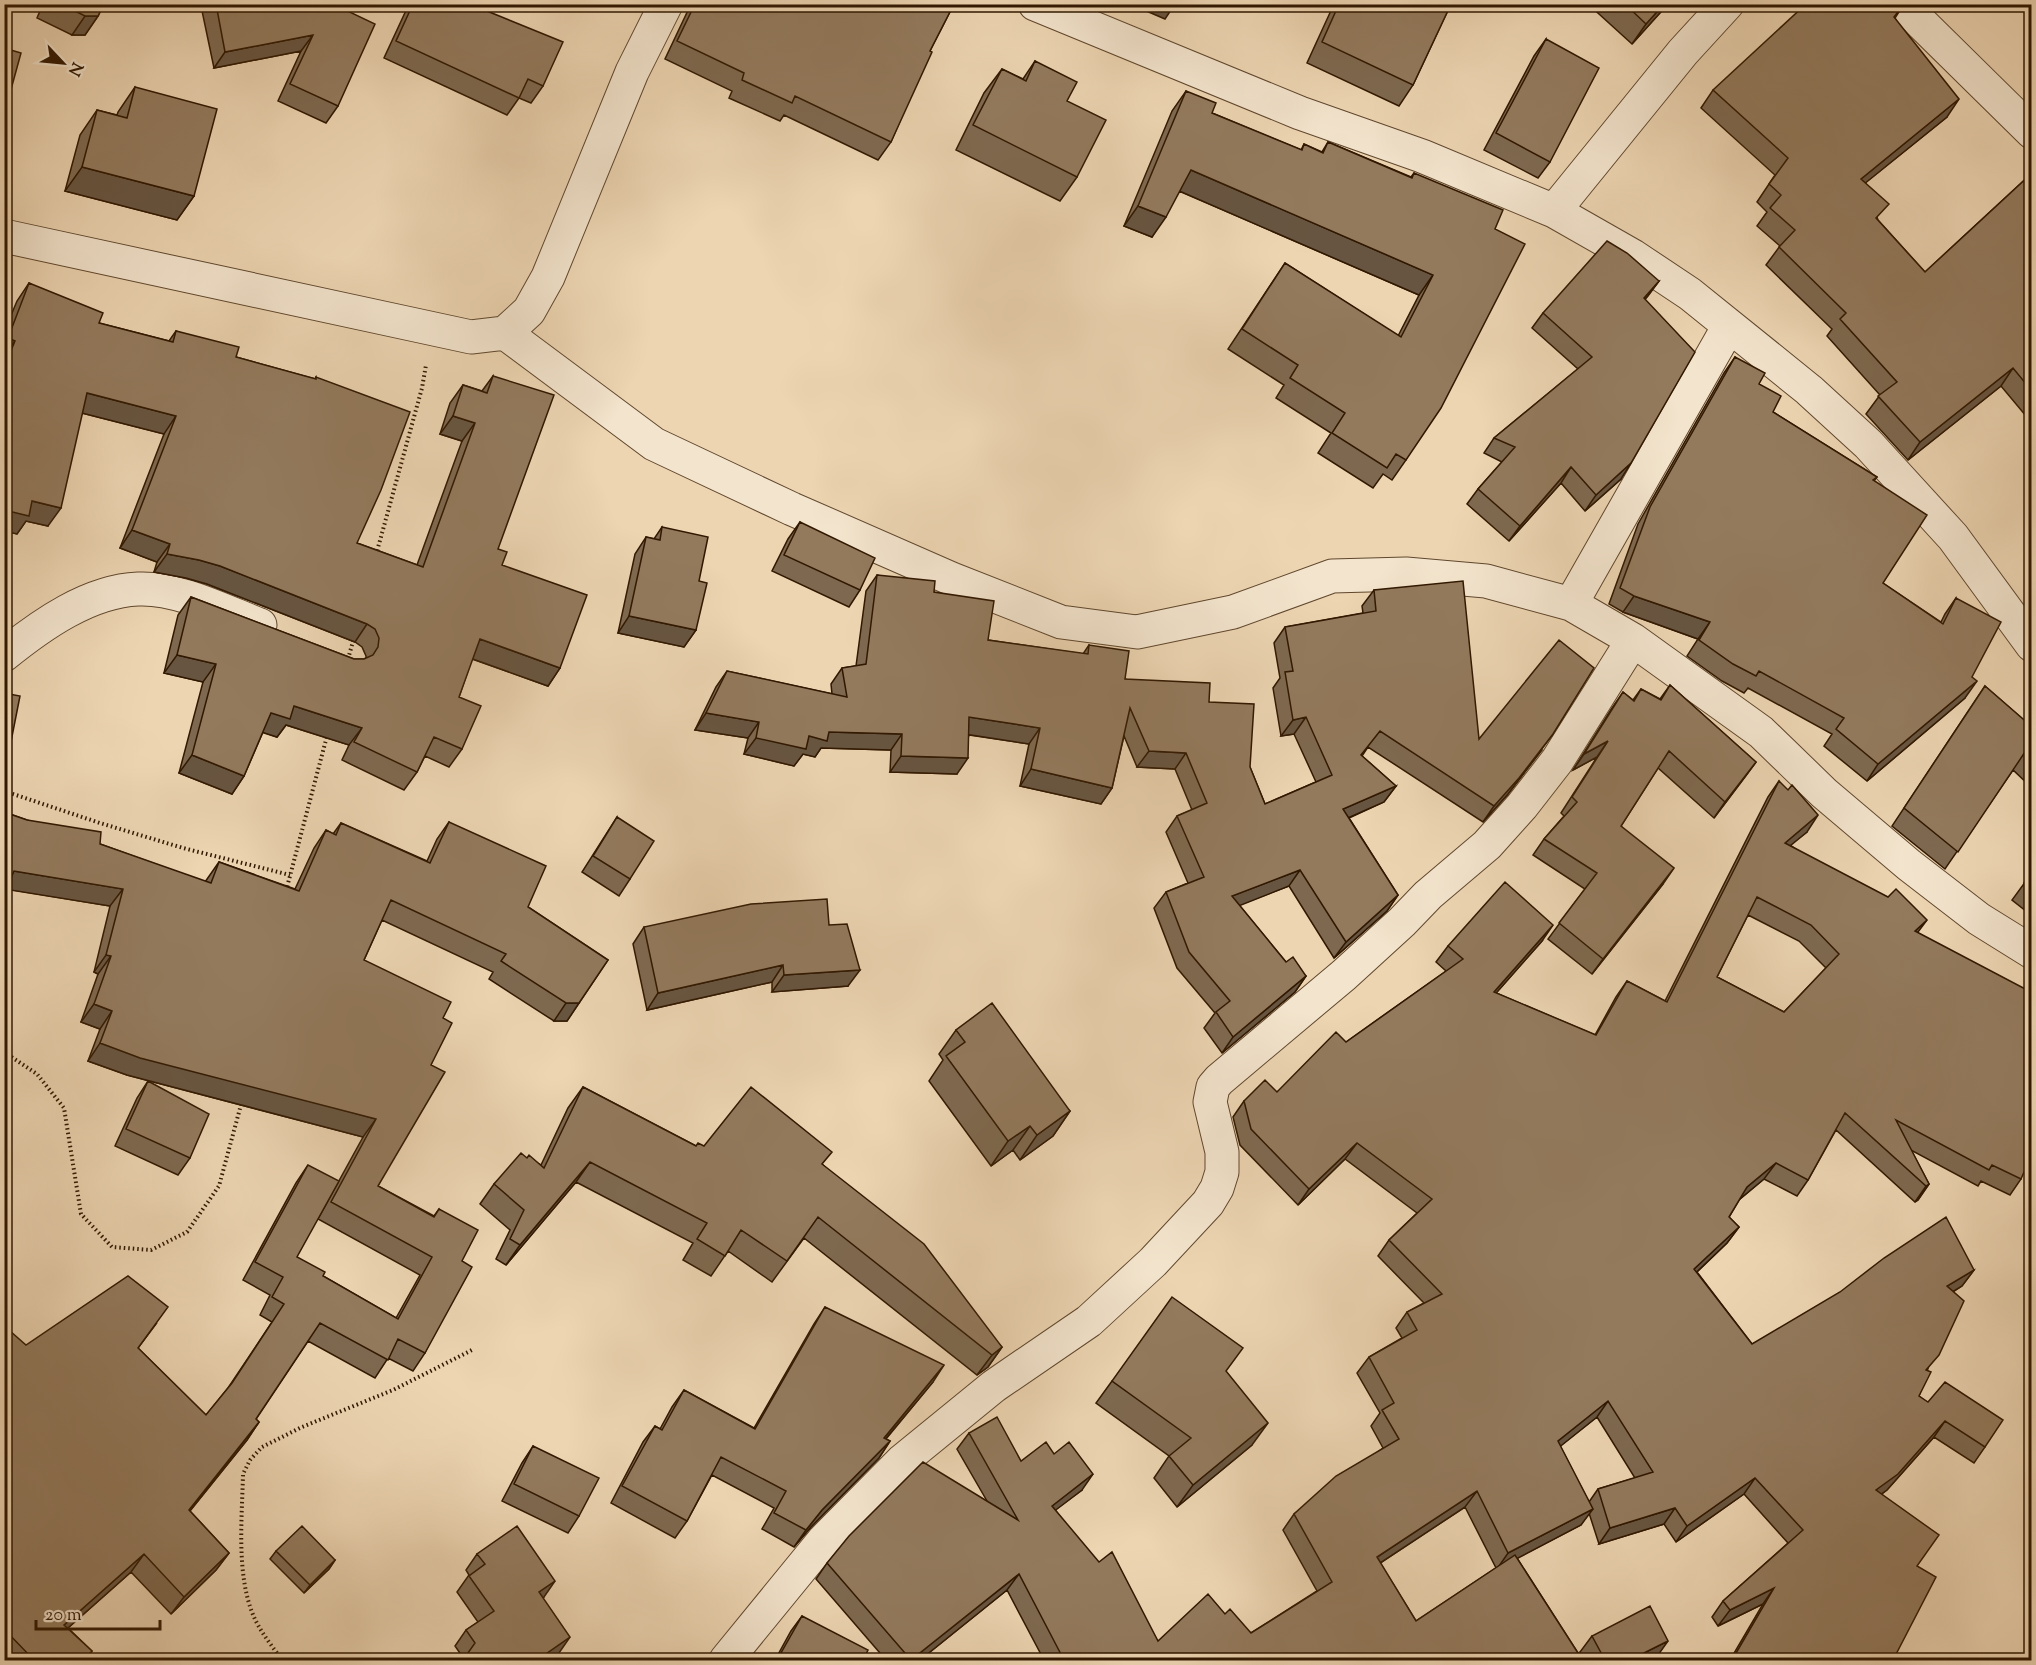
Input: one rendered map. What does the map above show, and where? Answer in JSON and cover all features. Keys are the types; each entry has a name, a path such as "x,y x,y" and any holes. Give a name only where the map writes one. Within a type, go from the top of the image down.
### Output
{"street":[{"path":"4,236 471,337 505,333 529,311 548,277 632,72 666,4"},
{"path":"1035,4 1300,113 1422,156 1554,211 1633,255 1690,294 1809,390 1868,444 1953,537 2031,645"},
{"path":"1554,211 1683,52 1727,4"},
{"path":"1902,4 2031,132"},
{"path":"1571,604 1729,326"},
{"path":"505,333 654,444 792,509 952,579 1061,622 1137,632 1233,612 1332,576 1353,575 1406,574 1486,581 1571,604 1634,640 1761,732 1824,793 1910,865 1979,918 2031,952"},
{"path":"4,655 25,638 70,611 105,594 139,589 170,593 212,604 284,634"},
{"path":"726,1660 824,1540 902,1461 994,1386 1089,1321 1153,1262 1208,1203 1217,1188 1222,1172 1222,1152 1210,1102 1213,1087 1344,975 1428,895 1487,845 1522,807 1557,761 1634,640"}],"path":[{"path":"375,559 422,388 432,329"},
{"path":"345,670 354,636"},
{"path":"284,898 327,735"},
{"path":"4,791 183,848 290,875"},
{"path":"4,1053 38,1074 64,1108 81,1214 111,1247 151,1250 187,1232 219,1186 242,1100"},
{"path":"282,1660 255,1619 247,1599 243,1576 243,1474 250,1460 262,1447 302,1427 393,1390 474,1349"}],"building":[{"path":"61,4 104,4 98,16 85,16"},
{"path":"216,4 333,4 375,24 338,106 290,84 313,35 225,52"},
{"path":"413,4 490,4 487,11 563,42 543,86 528,79 519,98 396,41"},
{"path":"695,4 954,4 930,51 932,52 891,142 795,96 792,103 742,80 744,73 677,41"},
{"path":"1339,4 1451,4 1413,85 1322,42"},
{"path":"1625,4 1664,4 1646,24"},
{"path":"1806,4 1904,4 1894,17 1959,99 1861,179 1889,204 1876,218 1925,272 2031,174 2031,390 2013,368 1920,442 1878,396 1897,382 1840,319 1846,313 1779,247 1795,230 1770,208 1781,195 1769,184 1788,158 1713,90"},
{"path":"1546,39 1599,68 1550,162 1496,133"},
{"path":"4,48 21,53 4,115"},
{"path":"1035,61 1077,82 1067,101 1106,120 1077,177 973,125 1002,69 1026,81"},
{"path":"135,87 217,109 194,196 82,167 97,110 127,118"},
{"path":"1186,91 1216,103 1212,113 1302,150 1304,144 1323,153 1328,142 1412,178 1414,173 1503,210 1495,229 1525,244 1441,408 1406,460 1396,454 1387,468 1332,433 1345,413 1290,378 1298,365 1242,329 1285,263 1401,337 1433,275 1191,170 1166,217 1138,206"},
{"path":"1607,241 1627,253 1659,281 1644,298 1695,352 1631,463 1596,495 1571,467 1520,526 1478,489 1515,447 1494,438 1592,357 1543,313"},
{"path":"29,283 103,313 99,323 173,342 176,331 239,347 236,357 316,379 316,377 410,412 381,490 357,543 423,567 475,423 453,416 463,385 487,393 493,376 554,395 498,549 507,552 502,565 587,595 560,668 480,639 459,697 481,706 462,749 434,737 417,772 354,742 362,728 294,706 290,719 271,713 244,776 192,755 216,664 177,655 191,597 354,659 364,659 373,655 378,647 379,638 375,629 367,624 220,566 167,554 170,544 132,530 176,416 87,393 61,508 32,501 29,516 4,510 4,368 15,341 8,338"},
{"path":"1735,357 1765,373 1759,384 1781,396 1773,412 1877,477 1873,480 1927,515 1883,583 1943,624 1956,598 2001,622 1972,677 1977,681 1878,764 1836,729 1844,718 1759,671 1756,676 1733,664 1699,640 1710,622 1634,596 1620,588 1650,507"},
{"path":"800,522 875,558 860,590 784,555"},
{"path":"662,527 708,537 699,581 707,583 696,630 629,616 646,537 660,540"},
{"path":"877,575 935,581 934,592 994,601 988,640 1088,654 1089,645 1129,651 1125,679 1210,683 1209,702 1254,704 1250,767 1265,804 1332,775 1306,717 1293,720 1285,672 1293,671 1285,627 1376,611 1374,590 1463,581 1479,739 1559,640 1594,668 1553,734 1494,806 1380,731 1361,755 1396,786 1343,809 1398,895 1346,942 1300,870 1232,896 1286,962 1293,957 1306,976 1233,1037 1216,1012 1230,1001 1189,952 1166,892 1204,877 1177,816 1207,803 1186,753 1149,751 1130,708 1112,788 1031,769 1040,728 969,717 968,758 901,756 902,734 829,732 827,741 809,736 806,749 756,738 759,722 706,713 727,671 847,697 842,668 866,664"},
{"path":"1670,685 1756,762 1725,802 1669,751 1621,826 1674,868 1603,959 1559,923 1597,873 1544,839 1577,802 1572,797 1608,741 1584,754 1623,692 1634,701 1641,689 1661,700"},
{"path":"1985,686 2031,726 2031,758 2025,752 1958,852 1904,808"},
{"path":"4,693 20,696 4,777"},
{"path":"1779,781 1788,790 1792,785 1818,815 1785,843 1888,897 1896,889 1927,920 1915,931 2031,992 2031,1156 2021,1179 1992,1165 1989,1170 1896,1120 1929,1184 1926,1186 1845,1113 1808,1180 1776,1163 1747,1187 1729,1217 1739,1227 1694,1269 1752,1344 1840,1292 1884,1258 1946,1217 1974,1270 1947,1286 1964,1301 1939,1355 1926,1370 1931,1372 1919,1396 1928,1402 1945,1382 2003,1420 1985,1447 1945,1421 1898,1474 1876,1490 1939,1535 1917,1566 1936,1577 1893,1660 1732,1660 1774,1588 1730,1610 1723,1601 1803,1530 1755,1478 1687,1526 1675,1508 1610,1528 1598,1489 1653,1472 1608,1401 1558,1441 1593,1509 1508,1553 1477,1491 1377,1557 1416,1621 1515,1555 1578,1653 1562,1660 1064,1660 1019,1574 911,1660 827,1563 849,1536 923,1462 1018,1520 969,1433 997,1417 1021,1461 1046,1442 1054,1454 1069,1442 1093,1474 1052,1506 1099,1562 1112,1552 1158,1641 1208,1594 1225,1614 1230,1609 1251,1633 1332,1582 1294,1514 1336,1476 1399,1439 1382,1410 1394,1403 1369,1357 1417,1330 1407,1312 1442,1294 1389,1240 1432,1199 1357,1143 1309,1189 1251,1129 1244,1101 1265,1080 1277,1092 1336,1032 1346,1042 1463,959 1448,946 1505,882 1553,925 1494,992 1596,1035 1627,981 1667,1002","holes":["1757,897 1811,925 1839,954 1784,1012 1717,977"]},
{"path":"4,812 27,820 101,832 100,844 211,883 219,862 299,891 326,830 336,835 341,823 430,863 449,822 546,866 528,907 608,960 579,1003 566,1003 501,961 506,954 391,900 364,960 451,1002 443,1018 452,1023 431,1065 445,1072 378,1186 434,1217 439,1209 478,1230 462,1261 472,1267 425,1353 398,1339 388,1360 320,1323 256,1419 259,1422 189,1510 229,1553 184,1597 144,1554 64,1625 92,1651 83,1660 31,1660 33,1659 4,1629 4,1337 10,1331 26,1345 128,1276 168,1307 138,1348 206,1415 232,1383 284,1304 272,1297 283,1277 255,1262 308,1165 339,1181 297,1257 325,1272 323,1276 398,1319 432,1257 331,1202 376,1119 140,1058 100,1043 112,1011 94,1004 111,956 106,955 123,889 14,871 4,892"},
{"path":"617,817 654,841 630,879 593,856"},
{"path":"2031,874 2031,889 2024,883"},
{"path":"827,899 829,925 847,924 860,970 784,975 783,965 658,993 644,927 751,904"},
{"path":"992,1003 1070,1111 1037,1135 1030,1126 1008,1141 946,1056 965,1042 956,1030"},
{"path":"148,1081 209,1114 190,1158 126,1129"},
{"path":"583,1087 696,1146 698,1143 704,1146 751,1087 832,1152 822,1164 924,1244 1002,1347 992,1355 818,1217 787,1261 741,1230 725,1256 697,1239 707,1223 590,1162 520,1245 510,1239 524,1210 494,1184 521,1153 527,1158 529,1155 544,1168"},
{"path":"4,1173 9,1174 4,1186"},
{"path":"1172,1297 1243,1348 1226,1371 1268,1423 1193,1485 1169,1456 1191,1438 1112,1381"},
{"path":"825,1307 944,1365 884,1438 890,1441 822,1510 806,1530 774,1513 786,1491 721,1457 687,1521 622,1486 655,1426 662,1430 684,1390 755,1429"},
{"path":"533,1446 599,1478 579,1516 514,1484"},
{"path":"302,1526 335,1560 310,1585 276,1551"},
{"path":"517,1526 555,1581 539,1592 570,1637 537,1660 463,1660 475,1643 466,1630 494,1611 469,1576 485,1564 477,1554"},
{"path":"1650,1606 1668,1641 1630,1660 1605,1660 1592,1636"},
{"path":"802,1616 868,1650 863,1660 777,1660"}]}
